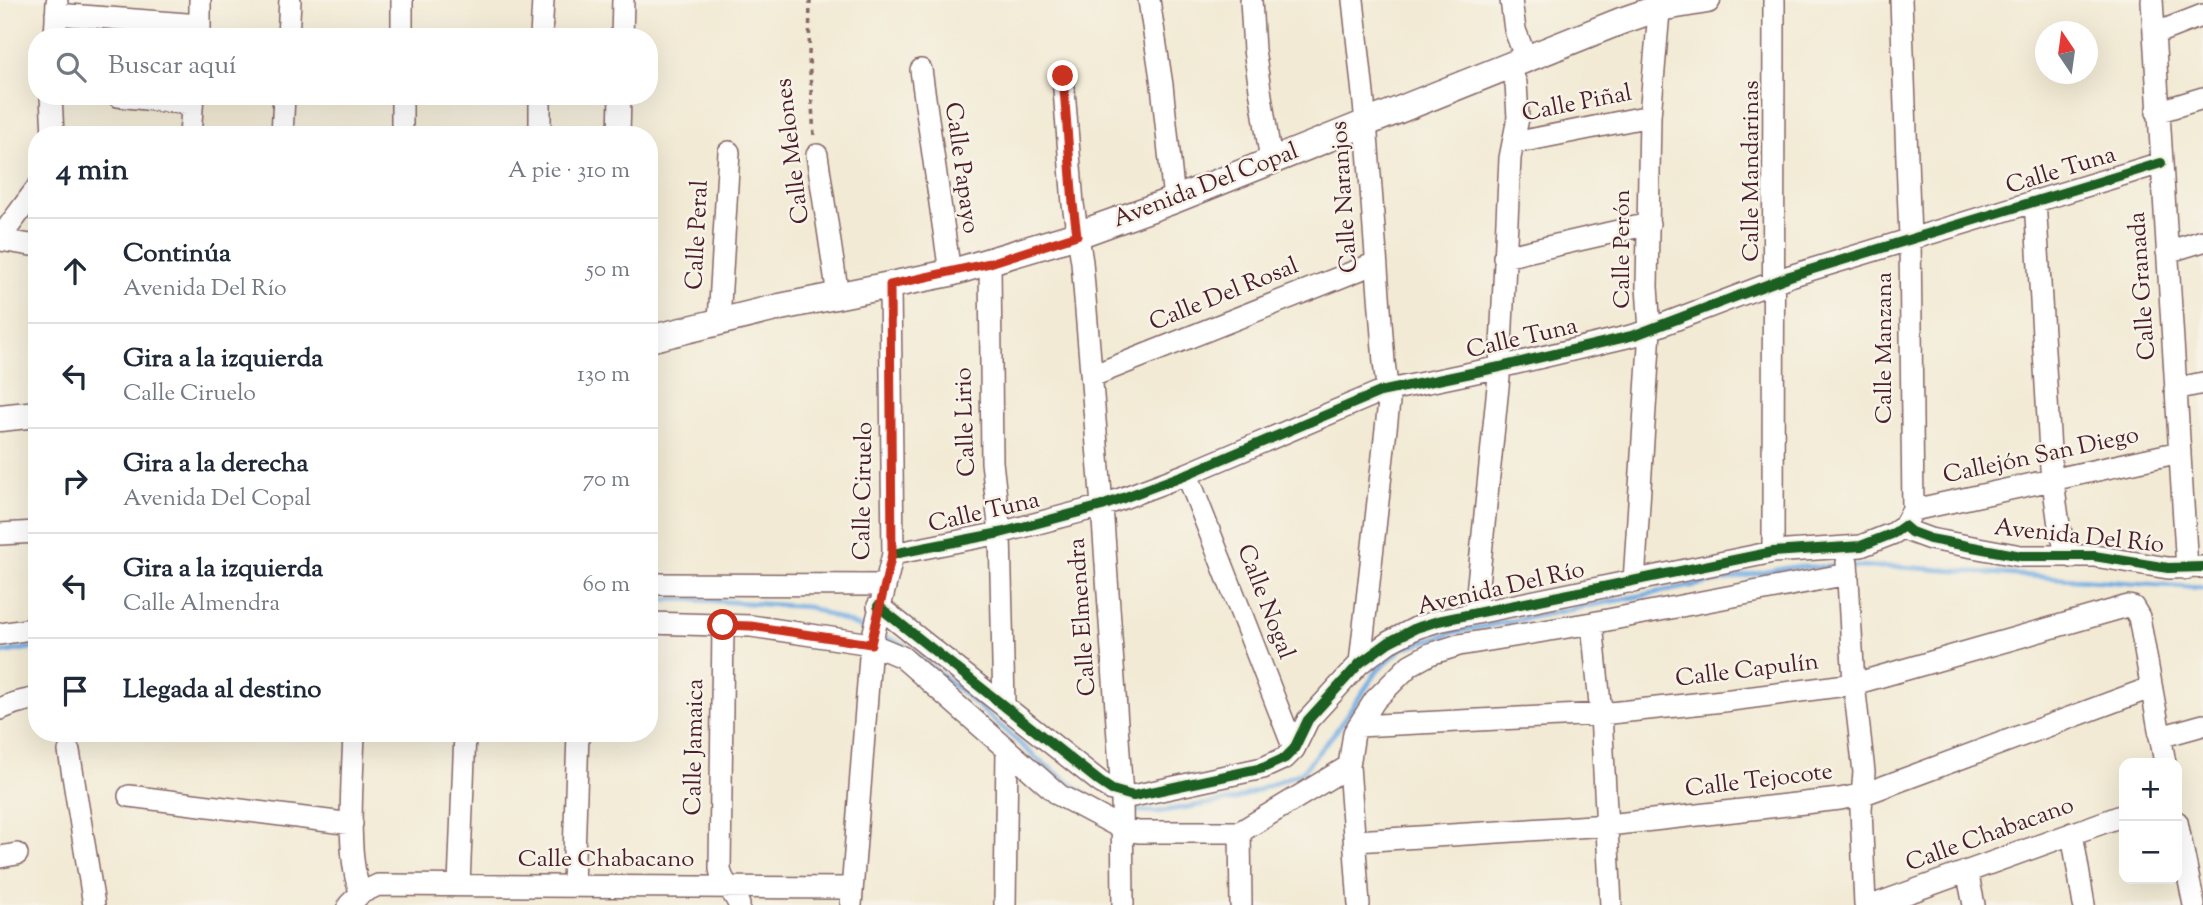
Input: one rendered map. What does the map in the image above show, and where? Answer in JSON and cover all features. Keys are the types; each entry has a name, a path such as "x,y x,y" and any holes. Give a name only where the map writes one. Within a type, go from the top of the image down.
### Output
{"street":[{"path":"200,0 200,28"},
{"path":"288,28 290,0"},
{"path":"402,0 402,28"},
{"path":"541,28 543,0"},
{"path":"622,28 623,0"},
{"path":"1149,0 1162,85 1174,200"},
{"path":"1251,0 1254,50 1271,161"},
{"name":"Calle Naranjos","path":"1353,0 1388,390"},
{"name":"Calle Tuna","path":"1475,613 1500,367 1510,158 1518,118 1517,62 1511,0"},
{"name":"Avenida Del Copal","path":"658,337 990,263 1174,200 1660,4 1707,0"},
{"name":"Calle Mandarinas","path":"1773,552 1774,0"},
{"name":"Calle Manzana","path":"1900,0 1910,238 1908,518"},
{"name":"Calle Granada","path":"2152,0 2175,389 2195,568"},
{"name":"Calle Perón","path":"1634,582 1650,330 1647,287 1650,116 1660,4"},
{"path":"55,28 56,7 182,28"},
{"path":"2154,34 2203,15"},
{"name":"Calle Papayo","path":"921,70 950,272"},
{"name":"Calle Elmendra","path":"1063,76 1073,204 1082,262 1102,506 1122,795 1123,905"},
{"path":"2158,112 2203,98"},
{"path":"51,105 53,126"},
{"path":"191,126 192,105"},
{"path":"283,126 284,105"},
{"path":"402,105 402,126"},
{"path":"540,105 540,126"},
{"path":"619,126 620,105"},
{"name":"Calle Piñal","path":"1514,143 1650,116"},
{"name":"Calle Peral","path":"719,321 729,152"},
{"name":"Calle Melones","path":"817,155 838,296"},
{"name":"Calle Tuna","path":"892,554 1000,533 1102,506 1187,474 1388,390 1500,367 1650,330 1773,283 1910,238 2161,163"},
{"path":"28,200 0,239 28,244"},
{"name":"Calle Tuna","path":"2035,200 2053,482 2064,544 2072,557"},
{"path":"1504,257 1649,224"},
{"path":"2167,252 2203,241"},
{"name":"Calle Lirio","path":"990,263 992,462 1000,533 1004,705"},
{"name":"Calle Del Rosal","path":"1092,376 1376,263"},
{"name":"Calle Ciruelo","path":"851,897 874,628 892,554 890,285"},
{"path":"2175,389 2203,383"},
{"path":"1360,663 1389,412 1388,390"},
{"path":"0,418 28,415"},
{"name":"Callejón San Diego","path":"1908,518 2180,452"},
{"name":"Calle Nogal","path":"1187,474 1294,749"},
{"name":"Avenida Del Río","path":"1349,766 1351,747 1358,726 1375,700 1409,665 1430,654 1459,645 1592,623 1847,561 1908,518 1918,535 2021,556 2094,556 2195,568"},
{"path":"0,534 28,532"},
{"name":"Avenida Del Río","path":"1294,749 1308,720 1360,663 1389,642 1416,628 1475,613 1773,552 1815,547 1847,561"},
{"path":"1847,561 1854,684 1864,772 1861,809 1865,905"},
{"path":"658,584 885,585"},
{"name":"Calle Capulín","path":"1358,726 1601,714 1854,684 2121,608 2133,607 2139,617 2147,654 2150,688"},
{"path":"658,622 874,628 1004,705 1100,782 1122,795 1144,795 1263,768 1285,758 1294,749"},
{"path":"1592,623 1601,714 1611,905"},
{"name":"Calle Jamaica","path":"723,625 720,869 721,879 733,896"},
{"path":"874,628 902,657 1059,795 1139,832 1240,832 1349,766 1359,905"},
{"path":"0,634 28,629"},
{"path":"2150,688 2164,758"},
{"name":"Calle Tejocote","path":"1356,842 1608,825 1815,803 1864,793 2150,688"},
{"path":"0,709 28,701"},
{"path":"2160,737 2203,725"},
{"path":"354,742 352,824 355,899"},
{"path":"459,885 465,742"},
{"path":"573,886 578,742"},
{"path":"1005,905 1007,750"},
{"path":"69,751 94,905"},
{"path":"129,796 352,824"},
{"name":"Calle Chabacano","path":"1874,905 2119,817"},
{"path":"1240,832 1241,905"},
{"path":"2072,833 2084,905"},
{"path":"2182,846 2194,905"},
{"path":"1967,871 1974,905"},
{"name":"Calle Chabacano","path":"355,899 378,885 573,886 639,896 851,897"}],"waterway":[{"path":"1129,810 1156,812 1234,800 1302,772 1336,731 1378,670 1402,648 1455,632 1680,588 1793,567 1835,567"},
{"path":"1852,567 1902,567 2203,588"},
{"path":"658,600 809,607 869,631"},
{"path":"878,634 904,645 961,691 1036,758 1105,809 1119,810"},
{"path":"0,653 28,648"}],"cycle path":[{"path":"893,554 1000,533 1102,506 1187,474 1380,392 1635,335 1790,276 2161,163"},
{"path":"878,606 1100,782 1112,790 1133,796 1263,768 1285,758 1294,749 1308,720 1360,663 1389,642 1416,628 1438,621 1773,552 1861,546 1894,533 1904,526 1911,532 1930,539 2021,556 2094,556 2168,568 2203,567"}],"route":[{"path":"723,625 751,626 871,644 892,554 890,285 990,263 1077,235 1063,76"}]}
